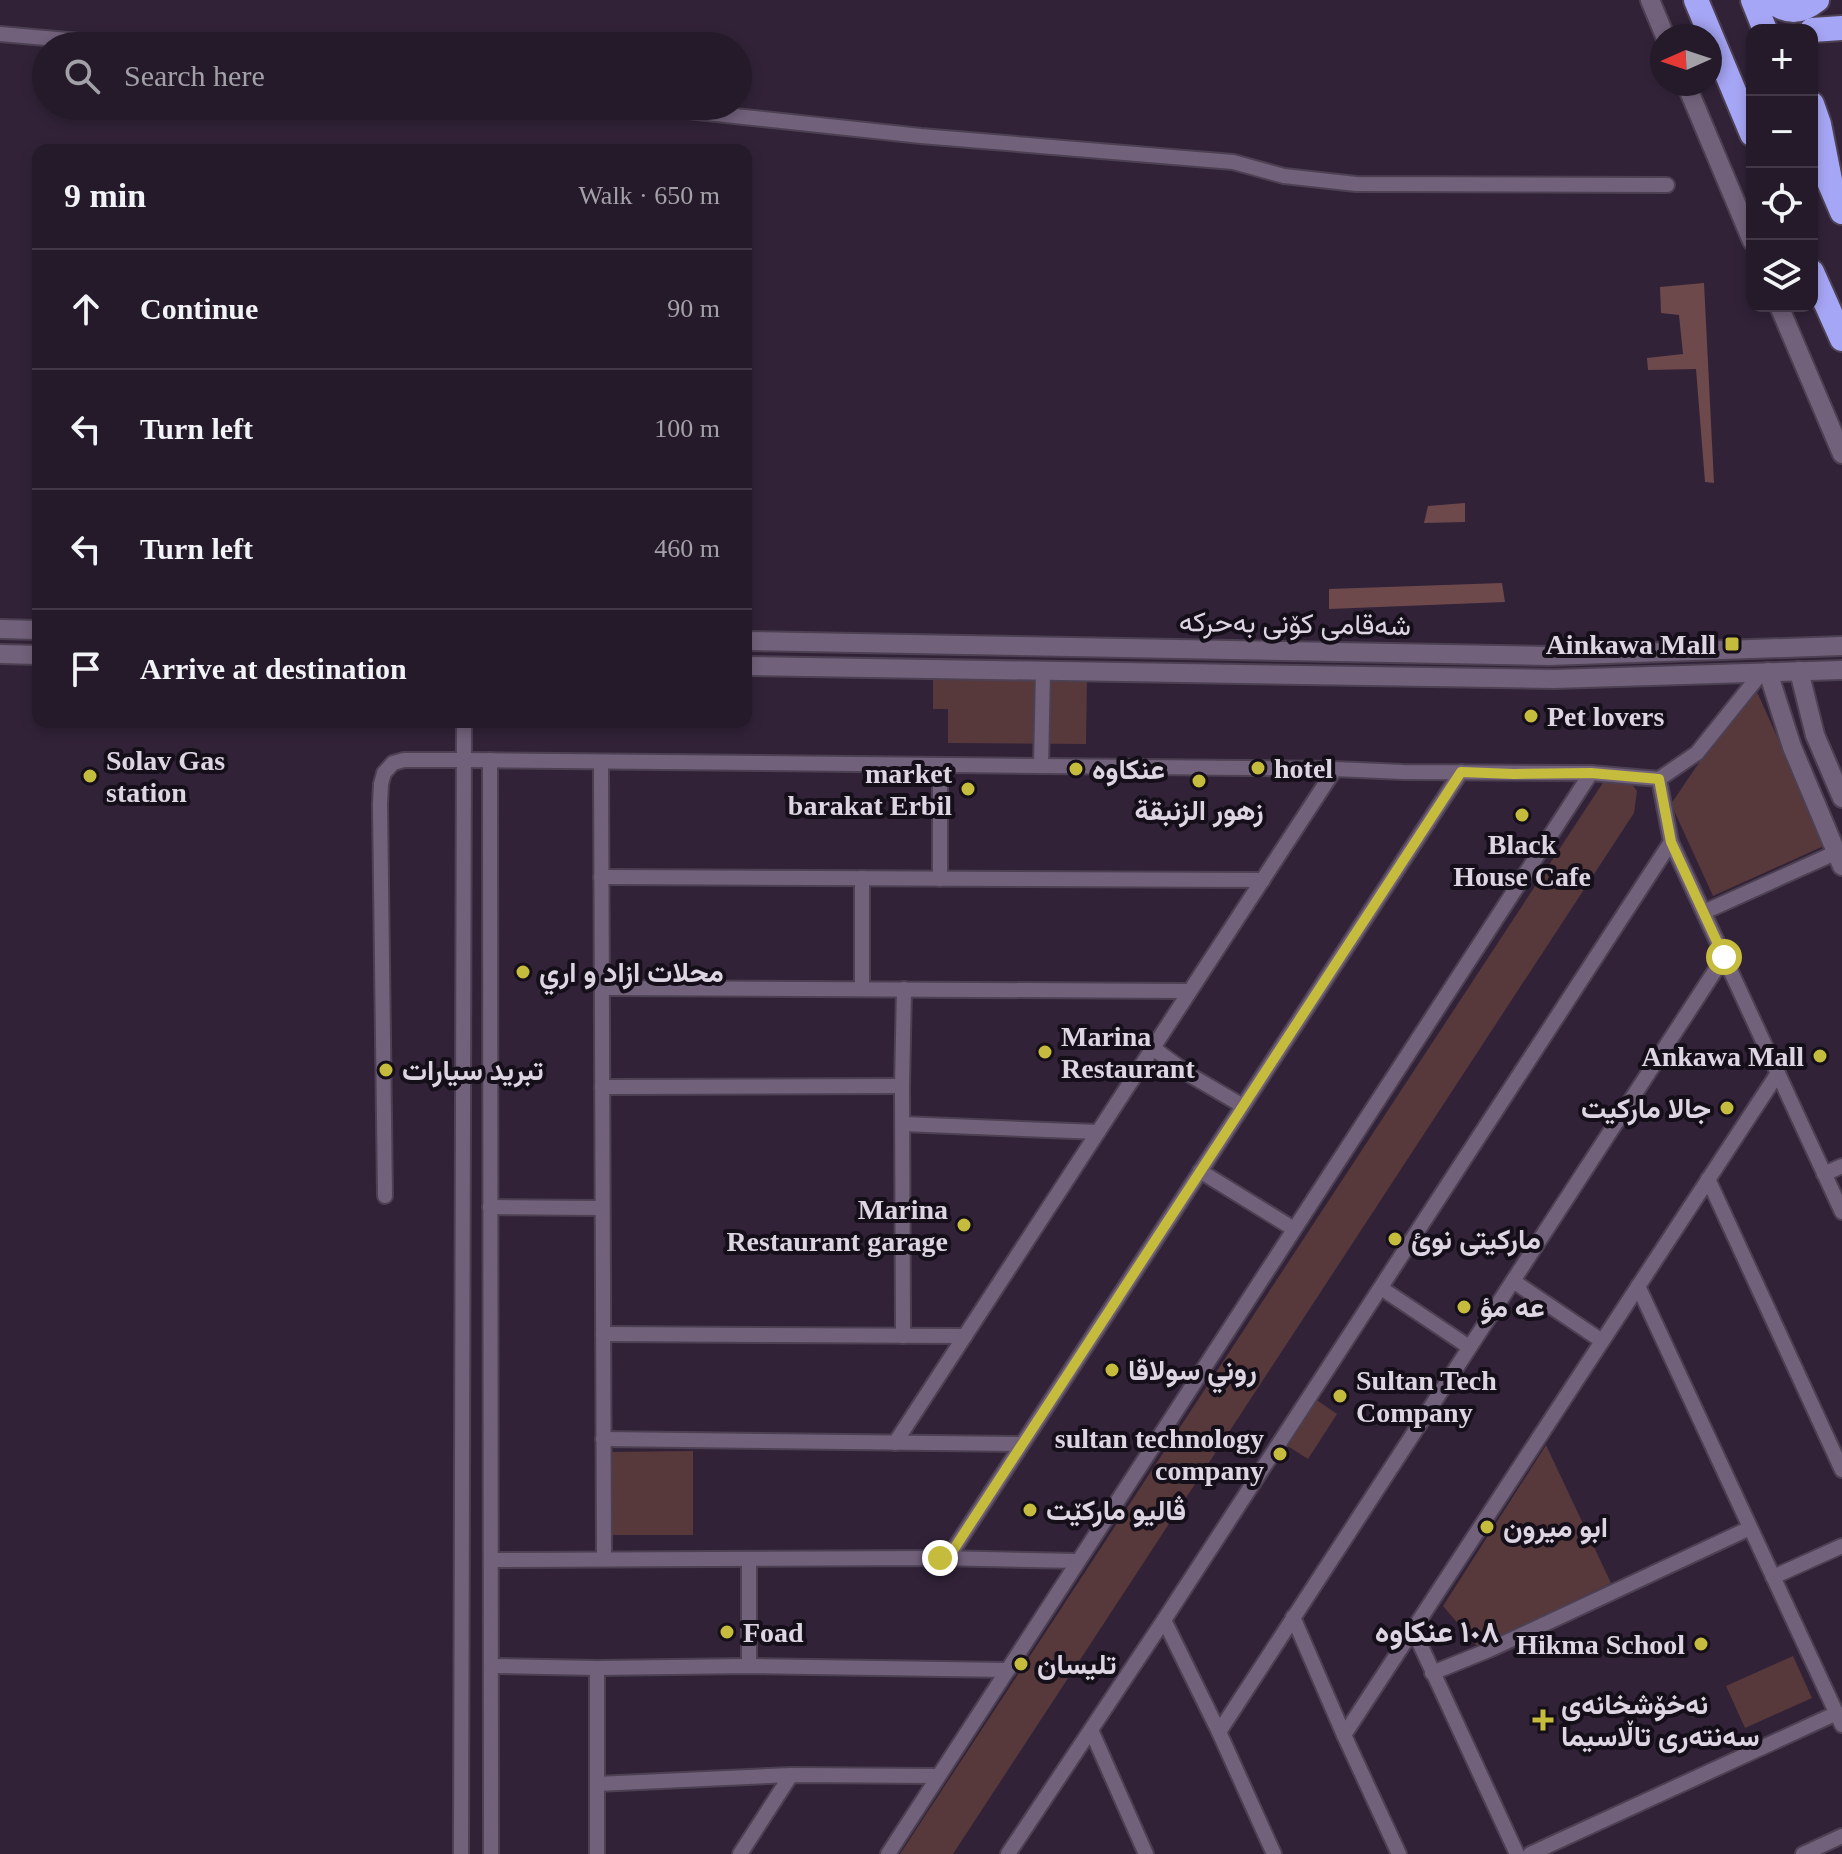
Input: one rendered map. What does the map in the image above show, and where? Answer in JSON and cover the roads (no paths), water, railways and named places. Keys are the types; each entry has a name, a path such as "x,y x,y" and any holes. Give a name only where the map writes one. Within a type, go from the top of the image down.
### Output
{"highway":[{"path":"1696,0 1746,120"},
{"path":"1753,0 1763,24"},
{"path":"1770,0 1780,8 1791,10 1802,9 1817,0"},
{"path":"1818,30 1842,28"},
{"path":"1818,121 1831,185"},
{"path":"1818,155 1842,212"},
{"path":"1818,285 1842,339"}],"street":[{"path":"1650,0 1660,24"},
{"path":"0,34 32,37"},
{"path":"1691,96 1752,240"},
{"path":"752,118 921,136 1233,162 1284,176 1356,184 1667,185"},
{"path":"1782,312 1842,454"},
{"path":"0,629 32,630"},
{"name":"شەقامی کۆنی بەحرکە","path":"752,641 1549,656 1842,646"},
{"path":"0,654 32,655"},
{"name":"شەقامی کۆنی بەحرکە","path":"752,666 1554,679 1842,670"},
{"path":"1041,766 1043,671"},
{"path":"1799,671 1815,735 1842,798"},
{"path":"385,1196 381,784 384,773 393,763 404,760 1335,769 1591,773 1659,779 1697,753 1765,672 1839,859 1704,912"},
{"path":"1785,725 1810,718"},
{"path":"461,1854 464,728"},
{"path":"490,760 491,1854"},
{"path":"601,762 604,1559"},
{"path":"940,765 940,879"},
{"path":"895,1443 1335,769"},
{"path":"948,1558 1461,772"},
{"path":"888,1854 1591,773"},
{"path":"1659,779 1671,842 1842,1212"},
{"path":"1011,1852 1671,842"},
{"path":"601,877 1263,880"},
{"path":"862,878 862,989"},
{"path":"1219,1732 1724,957"},
{"path":"602,988 1189,991"},
{"path":"903,1336 904,989"},
{"path":"1153,1048 1190,1075 1243,1106"},
{"path":"1344,1735 1778,1073"},
{"path":"602,1087 902,1086"},
{"path":"903,1124 1098,1132"},
{"path":"1824,1174 1842,1166"},
{"path":"1200,1171 1294,1229"},
{"path":"1708,1179 1841,1463"},
{"path":"490,1207 602,1208"},
{"path":"1513,1281 1602,1341"},
{"path":"1530,1854 1839,1719 1638,1286"},
{"path":"1381,1288 1469,1347"},
{"path":"603,1334 965,1336"},
{"path":"603,1439 1022,1444"},
{"path":"1432,1673 1489,1650 1750,1528"},
{"path":"1773,1577 1842,1546"},
{"path":"491,1560 948,1558 1078,1561"},
{"path":"749,1559 749,1666"},
{"path":"1293,1617 1399,1854"},
{"path":"1164,1620 1274,1854"},
{"path":"1413,1629 1517,1854"},
{"path":"491,1666 1008,1670"},
{"path":"597,1668 597,1854"},
{"path":"1091,1730 1146,1854"},
{"path":"597,1784 791,1775 938,1776"},
{"path":"740,1854 791,1775"},
{"path":"1803,1854 1842,1836"}],"place":[{"name":"Ainkawa Mall","path":"1732,644"},
{"name":"Pet lovers","path":"1531,716"},
{"name":"hotel","path":"1258,768"},
{"name":"عنكاوه","path":"1076,769"},
{"name":"Solav Gas station","path":"90,776"},
{"name":"زهور الزنبقة","path":"1199,781"},
{"name":"market barakat Erbil","path":"968,789"},
{"name":"Black House Cafe","path":"1522,815"},
{"name":"محلات ازاد و اري","path":"523,972"},
{"name":"Marina Restaurant","path":"1045,1052"},
{"name":"Ankawa Mall","path":"1820,1056"},
{"name":"تبريد سيارات","path":"386,1070"},
{"name":"جالا ماركيت","path":"1727,1108"},
{"name":"Marina Restaurant garage","path":"964,1225"},
{"name":"مارکیتی نوئ","path":"1395,1239"},
{"name":"عه مؤ","path":"1464,1307"},
{"name":"روني سولاقا","path":"1112,1370"},
{"name":"Sultan Tech Company","path":"1340,1396"},
{"name":"sultan technology company","path":"1280,1454"},
{"name":"ڤالیو مارکێت","path":"1030,1510"},
{"name":"ابو ميرون","path":"1487,1527"},
{"name":"Foad","path":"727,1632"},
{"name":"Hikma School","path":"1701,1644"},
{"name":"تليسان","path":"1021,1664"},
{"name":"نەخۆشخانەی سەنتەری تاڵاسیما","path":"1543,1720"}],"district":[{"name":"١٠٨ عنکاوە","path":"1437,1632"}]}
